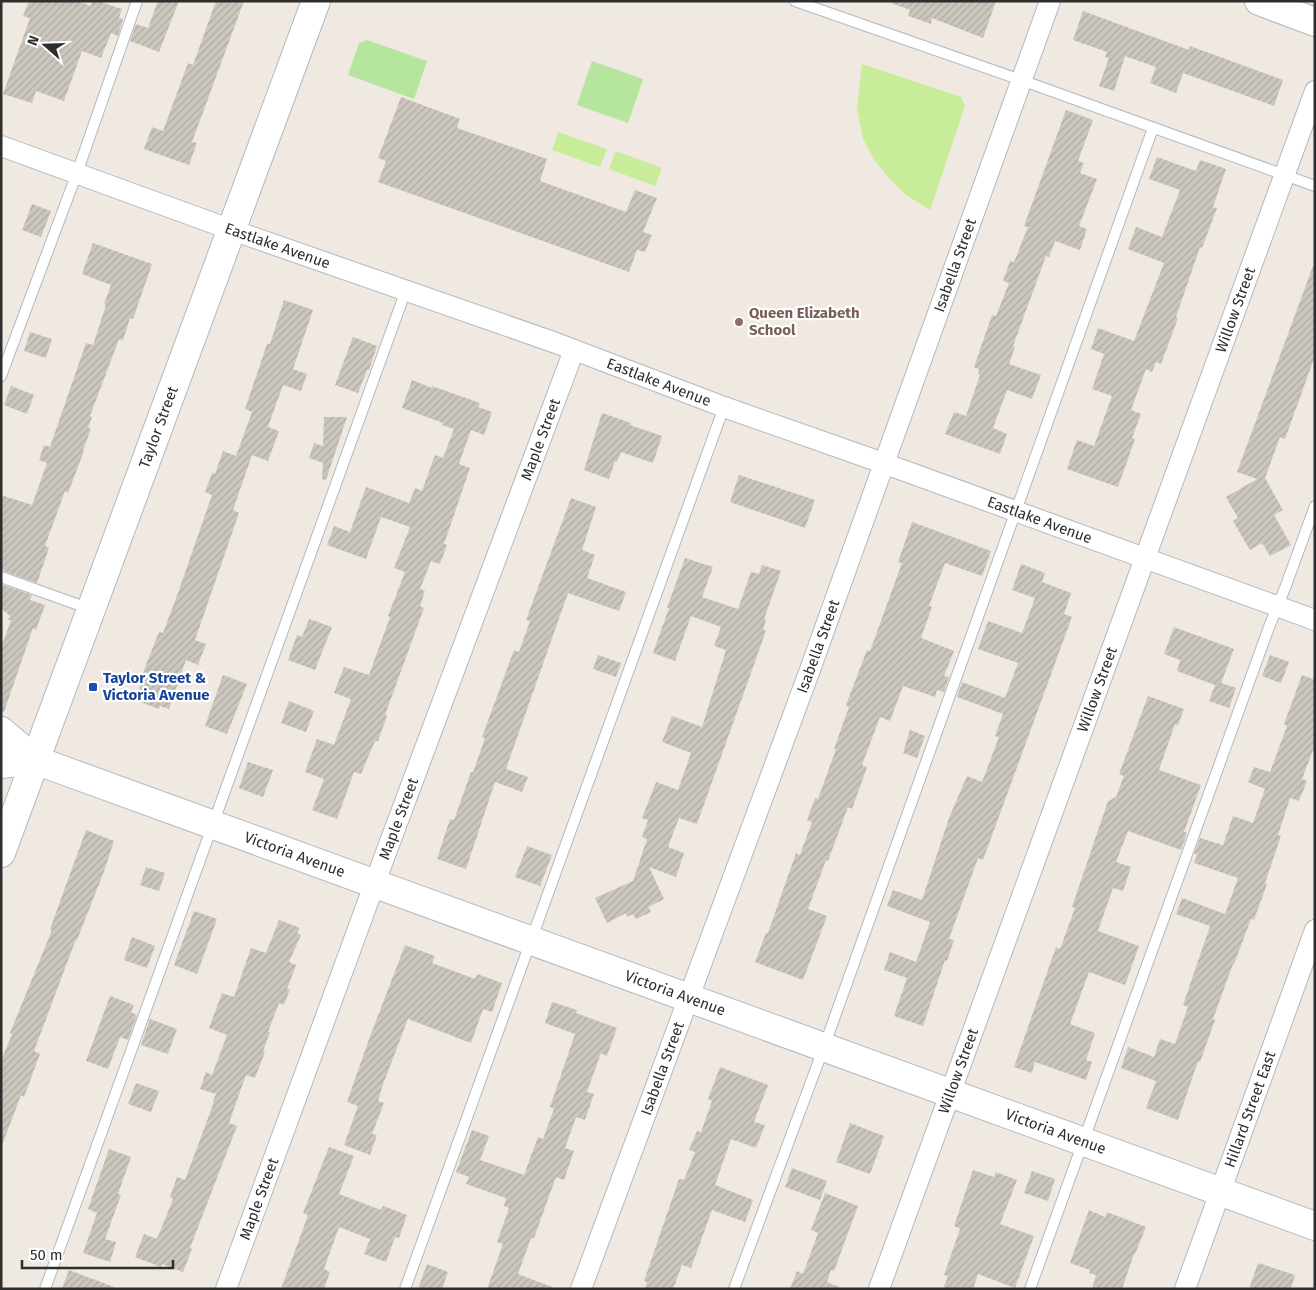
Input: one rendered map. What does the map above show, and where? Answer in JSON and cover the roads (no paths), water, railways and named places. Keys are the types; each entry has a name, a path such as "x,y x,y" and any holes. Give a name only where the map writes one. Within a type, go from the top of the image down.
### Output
{"street":[{"name":"Taylor Street","path":"1,853 316,1"},
{"name":"Isabella Street","path":"581,1289 811,667 1050,1"},
{"path":"1259,1 1315,22"},
{"name":"Willow Street","path":"879,1289 1315,91"},
{"name":"Eastlake Avenue","path":"1,146 232,230 574,350 724,407 1315,620"},
{"name":"Maple Street","path":"226,1289 374,884 574,350"},
{"name":"Victoria Avenue","path":"1,731 35,760 1315,1226"},
{"name":"Victoria Avenue","path":"1,764 35,760"},
{"name":"Hillard Street East","path":"1185,1289 1315,930"}],"lane":[{"path":"1,376 77,173 137,1"},
{"path":"796,1 1315,186"},
{"path":"734,1289 824,1047 1153,128"},
{"path":"45,1289 406,290"},
{"path":"406,1289 724,407"},
{"path":"1030,1289 1315,506"},
{"path":"1,577 91,610"}],"place":[{"name":"Queen Elizabeth School","path":"739,322"},
{"name":"Taylor Street & Victoria Avenue","path":"93,687"}]}
